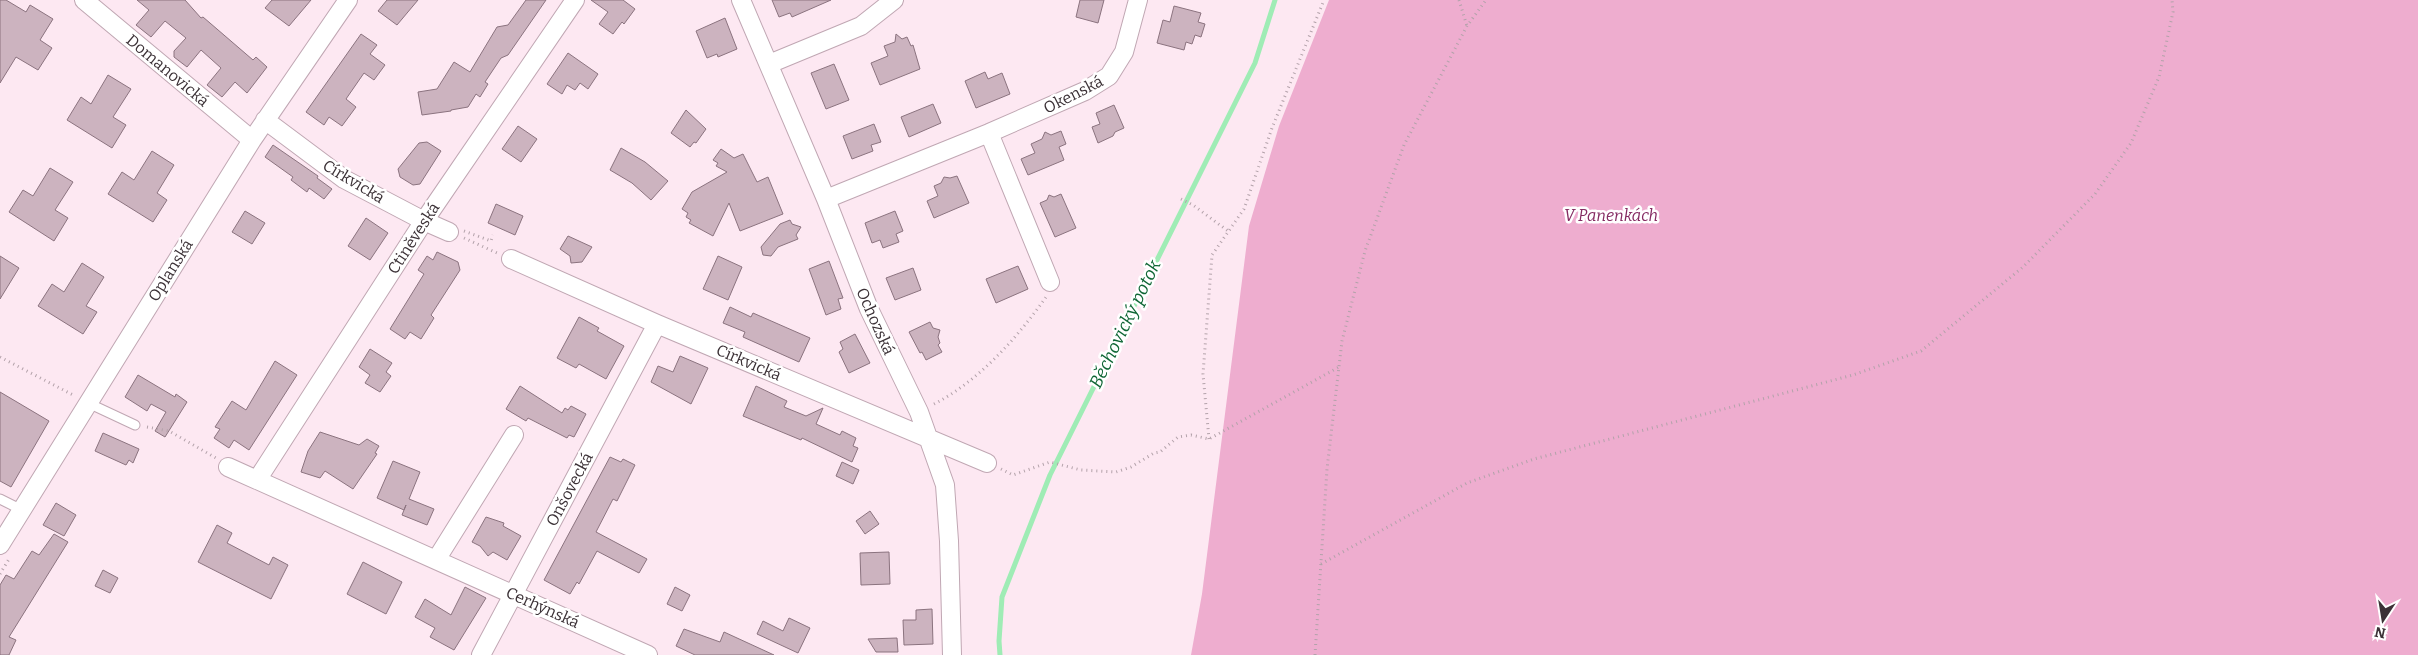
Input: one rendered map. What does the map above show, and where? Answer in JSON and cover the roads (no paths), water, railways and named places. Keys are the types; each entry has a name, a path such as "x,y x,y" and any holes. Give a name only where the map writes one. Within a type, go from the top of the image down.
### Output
{"street":[{"name":"Domanovická","path":"84,0 252,140"},
{"name":"Oplanská","path":"0,545 252,140 348,0"},
{"name":"Ctiněveská","path":"257,480 424,221 575,0"},
{"name":"Ochozská","path":"742,0 826,199 869,309 918,412 945,485 950,541 952,655"},
{"path":"769,64 860,26 894,0"},
{"name":"Okenská","path":"826,199 989,133 1085,91 1109,76 1124,52 1138,0"},
{"name":"Církvická","path":"265,120 344,179 449,232"},
{"path":"989,133 1050,282"},
{"name":"Církvická","path":"511,259 657,324 987,463"},
{"name":"Onšovecká","path":"481,655 657,324"},
{"path":"436,560 514,436"},
{"name":"Cerhýnská","path":"228,467 514,593 648,655"}],"lane":[{"path":"88,403 135,425"},
{"path":"0,499 22,510"}],"waterway":[{"name":"Běchovický potok","path":"1000,655 1002,597 1050,475 1255,63 1275,0"}],"park label":[{"name":"V Panenkách","path":"1611,215"}]}
